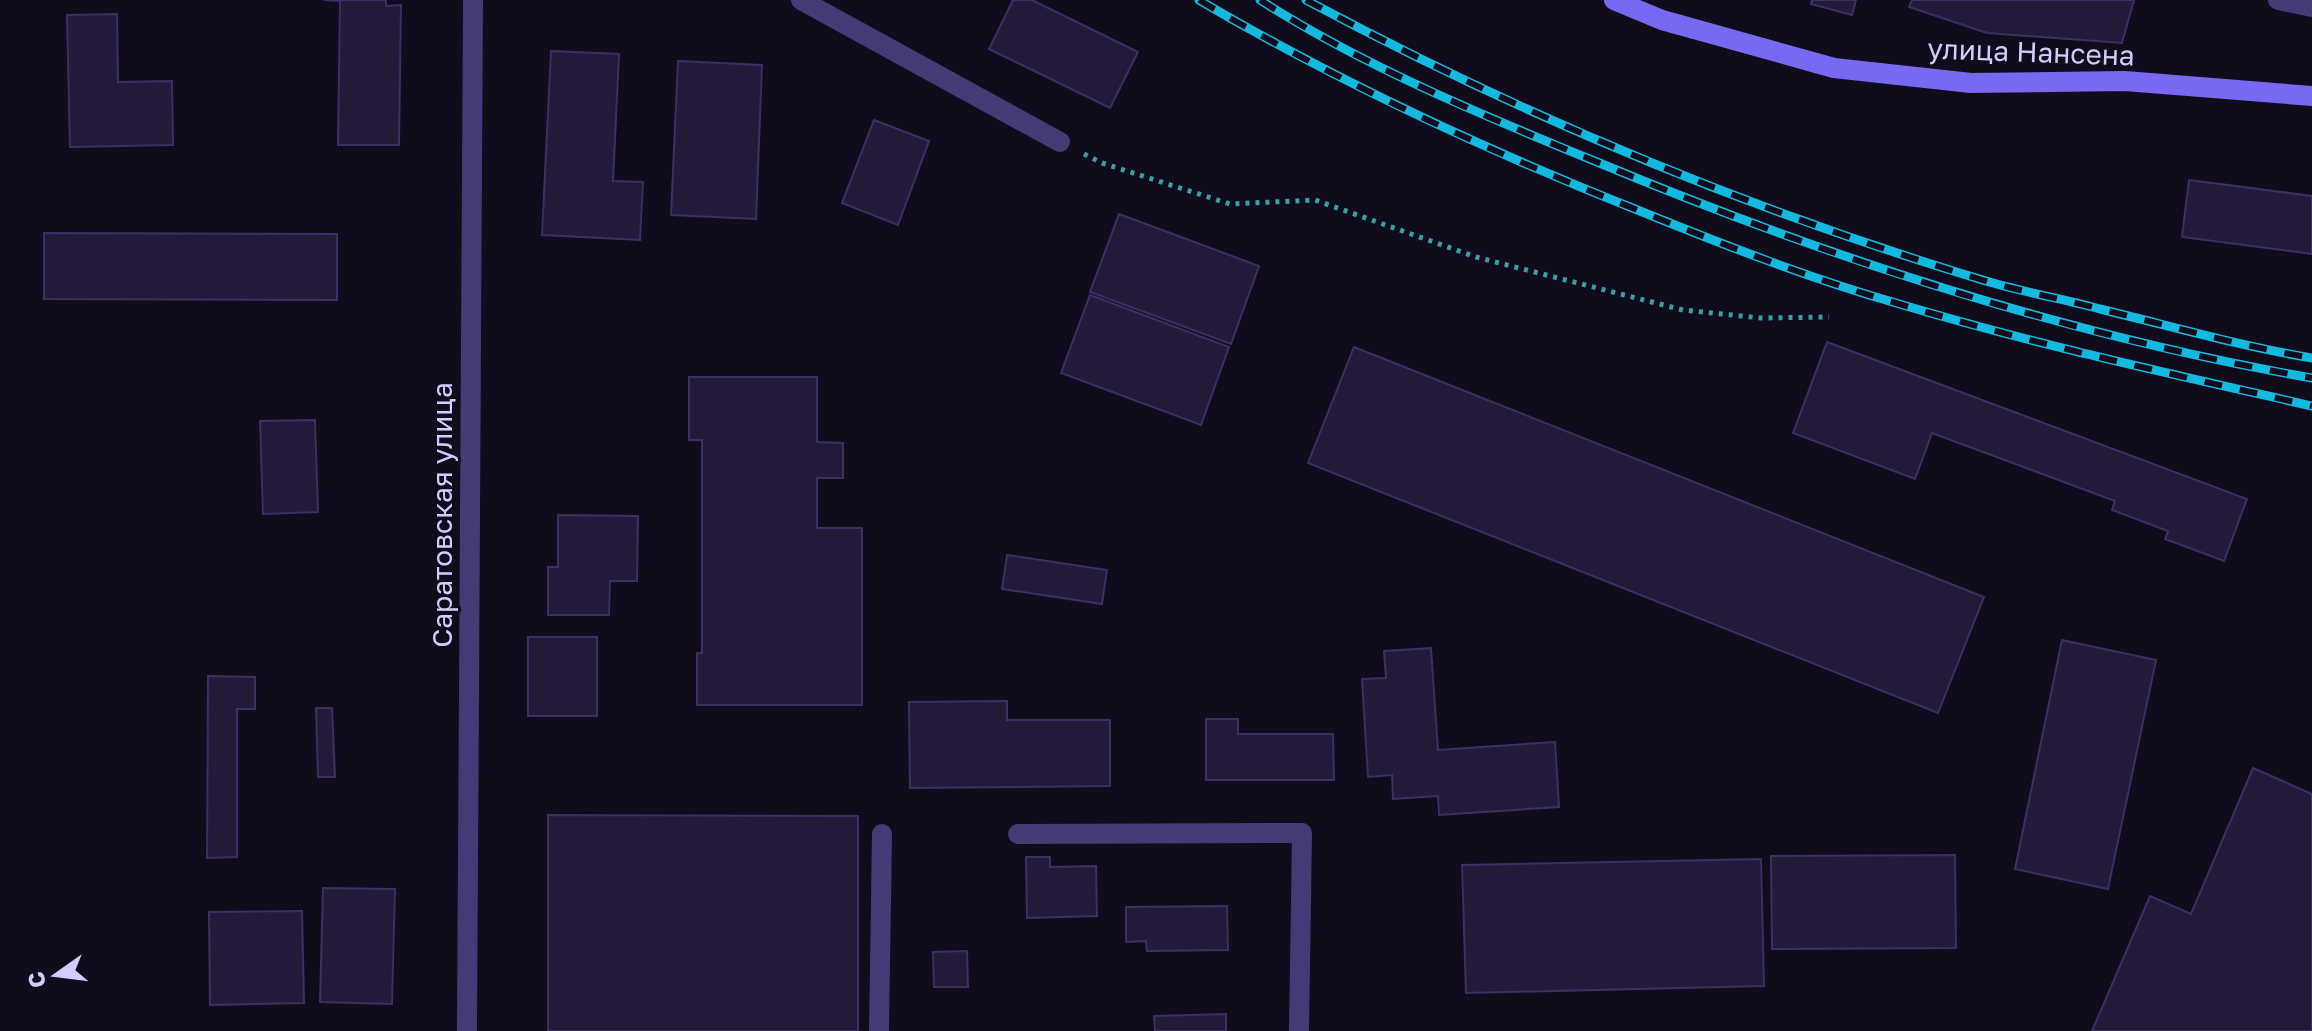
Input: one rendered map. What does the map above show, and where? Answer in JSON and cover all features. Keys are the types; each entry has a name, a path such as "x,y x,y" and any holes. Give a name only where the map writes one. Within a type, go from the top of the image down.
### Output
{"main road":[{"name":"улица Нансена","path":"1614,0 1662,20 1834,68 1971,83 2125,81 2312,96"}],"street":[{"name":"Саратовская улица","path":"467,1031 473,0"},
{"path":"801,0 1060,142"},
{"path":"2278,0 2312,7"},
{"path":"1018,834 1302,833 1299,1031"},
{"path":"879,1031 882,834"}],"path":[{"path":"1060,142 1102,163 1230,204 1315,200 1476,257 1683,310 1761,318 1829,317"}],"building":[{"path":"324,0 386,0 386,6 401,5 399,145 338,145 340,1"},
{"path":"1013,0 1032,0 1138,52 1110,108 989,49"},
{"path":"1812,0 1856,0 1852,15 1811,4"},
{"path":"1912,0 2134,0 2122,43 1987,33 1909,7"},
{"path":"117,14 118,82 172,81 173,145 70,147 67,15"},
{"path":"551,51 619,54 613,181 643,182 640,240 542,235"},
{"path":"678,61 762,65 756,219 671,215"},
{"path":"874,120 929,141 898,225 842,203"},
{"path":"2189,180 2312,196 2312,254 2182,237"},
{"path":"1119,214 1259,266 1231,344 1090,292"},
{"path":"44,233 337,234 337,300 44,299"},
{"path":"1090,295 1229,347 1201,425 1061,373"},
{"path":"1827,342 2247,499 2224,561 2165,539 2168,531 2112,510 2115,501 1932,433 1915,479 1793,433"},
{"path":"1354,347 1984,597 1938,713 1308,463"},
{"path":"689,377 817,377 817,442 843,443 843,478 817,478 817,528 862,528 862,705 697,705 697,653 702,653 702,440 689,440"},
{"path":"315,420 318,512 263,514 260,421"},
{"path":"558,515 638,516 637,581 610,581 609,615 548,615 548,567 558,567"},
{"path":"1007,555 1107,570 1102,604 1002,589"},
{"path":"528,637 597,637 597,716 528,716"},
{"path":"2062,640 2156,660 2108,889 2015,869"},
{"path":"1431,648 1438,750 1555,742 1559,807 1439,815 1438,796 1393,799 1392,775 1368,777 1362,679 1386,678 1384,651"},
{"path":"208,676 255,677 255,709 237,709 237,857 207,858"},
{"path":"1007,701 1007,720 1110,720 1110,786 910,788 909,702"},
{"path":"316,708 332,708 335,777 318,777"},
{"path":"1206,719 1238,719 1238,734 1333,734 1334,780 1206,780"},
{"path":"2253,768 2312,794 2312,1031 2092,1031 2150,896 2191,914"},
{"path":"548,815 858,816 858,1031 548,1031"},
{"path":"1955,855 1956,948 1772,949 1771,856"},
{"path":"1026,857 1050,857 1050,867 1096,866 1097,916 1027,918"},
{"path":"1761,859 1764,986 1466,993 1462,865"},
{"path":"323,888 395,889 392,1004 320,1002"},
{"path":"1227,906 1228,950 1147,951 1146,941 1126,942 1126,907"},
{"path":"302,911 304,1003 210,1005 209,912"},
{"path":"967,951 968,987 934,987 933,952"},
{"path":"1226,1014 1226,1031 1155,1031 1154,1016"}],"railway":[{"path":"1199,0 1306,60 1471,140 1583,188 1767,260 1863,293 1999,332 2312,406"},
{"path":"1260,0 1341,47 1468,108 1771,230 1948,290 2038,316 2129,340 2312,378"},
{"path":"1306,0 1386,42 1551,120 1634,156 1804,221 1991,283 2232,342 2312,358"}]}
